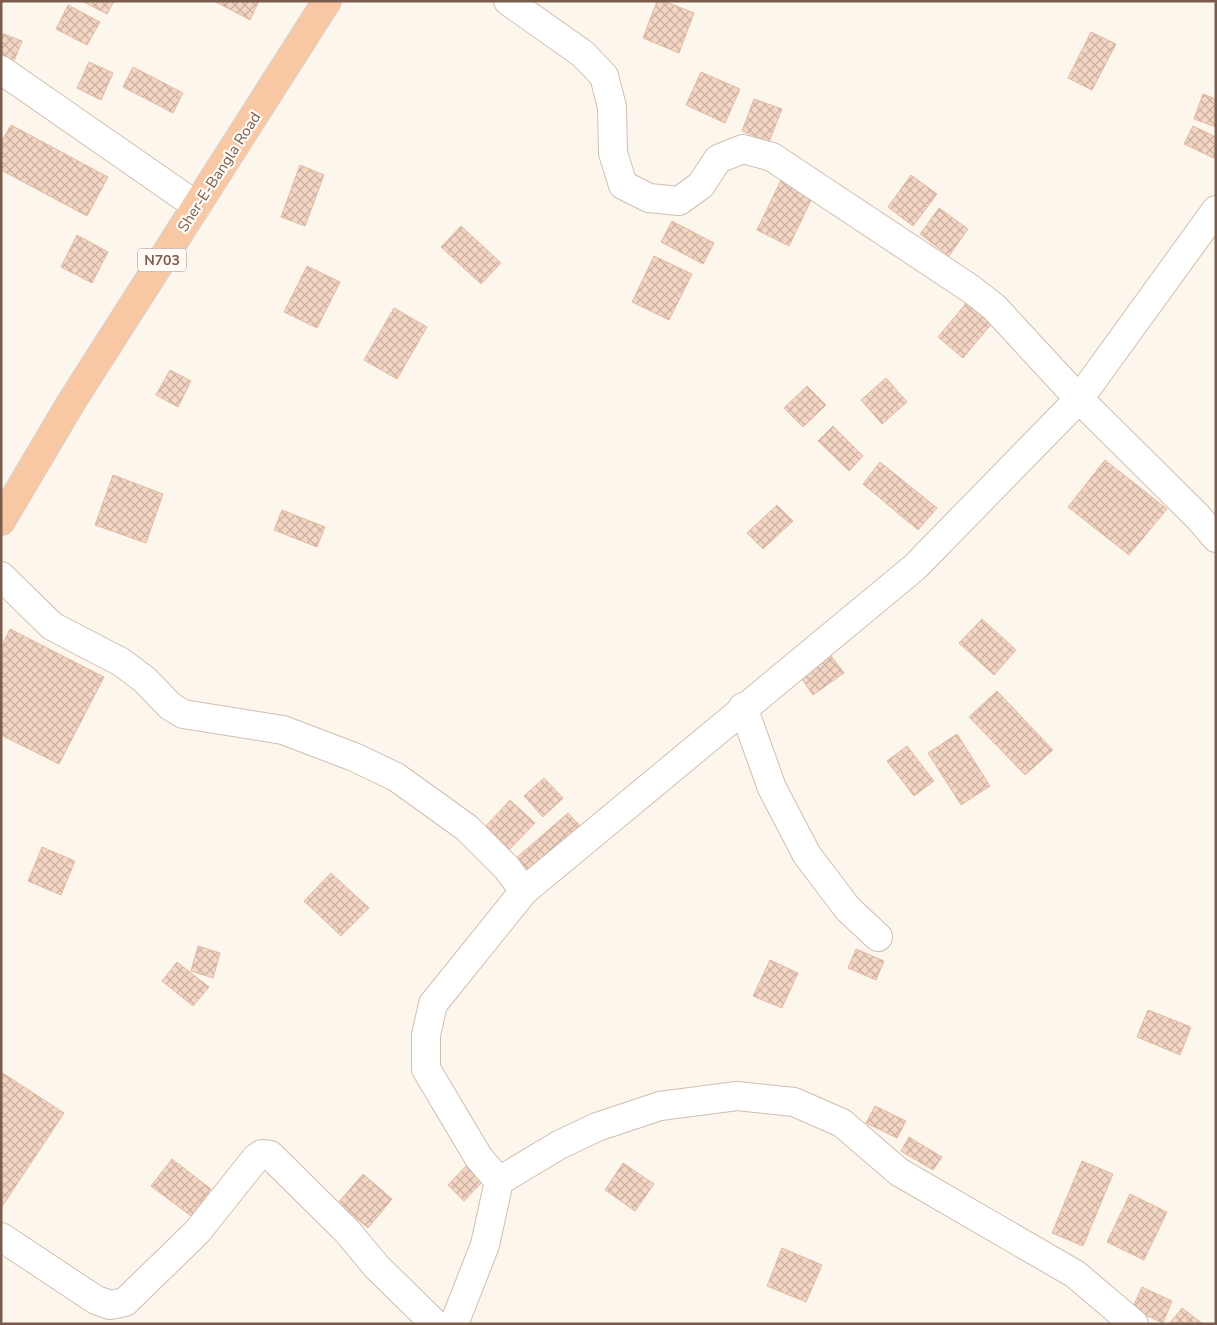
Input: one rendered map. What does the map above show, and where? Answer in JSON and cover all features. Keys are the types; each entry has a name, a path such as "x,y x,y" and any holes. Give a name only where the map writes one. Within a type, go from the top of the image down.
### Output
{"highway":[{"name":"Sher-E-Bangla Road","path":"1,521 72,402 327,1"}],"street":[{"path":"508,1 584,54 604,76 612,107 613,153 623,185 649,198 679,201 701,185 718,159 743,149 772,157 971,289 994,307 1079,399 1198,517 1216,538"},
{"path":"1,70 197,206"},
{"path":"499,1181 479,1158 426,1069 426,1035 433,1004 524,891 915,567 1079,399 1216,210"},
{"path":"1,576 52,626 121,662 145,680 170,706 183,714 283,730 354,757 396,777 467,828 507,868 524,891"},
{"path":"744,707 772,788 807,854 848,909 878,937"},
{"path":"454,1324 485,1244 499,1181 559,1145 597,1127 660,1106 737,1096 794,1102 842,1123 899,1172 1075,1274 1134,1324"},
{"path":"1,1237 96,1300 110,1305 125,1302 196,1232 256,1158 262,1154 270,1155 347,1231 376,1266 435,1324"}],"building":[{"path":"82,1 114,1 107,14"},
{"path":"214,1 259,1 250,20"},
{"path":"657,1 664,1 694,13 679,53 643,38"},
{"path":"68,5 100,22 87,45 56,29"},
{"path":"1091,32 1116,44 1092,90 1068,78"},
{"path":"1,33 22,41 12,66 1,62"},
{"path":"89,62 113,73 101,100 77,88"},
{"path":"133,67 183,93 173,113 123,87"},
{"path":"701,72 740,89 725,123 686,105"},
{"path":"1203,94 1216,99 1216,127 1194,119"},
{"path":"754,99 782,109 769,142 742,131"},
{"path":"11,125 108,177 87,216 1,170 1,142"},
{"path":"1193,126 1216,137 1216,159 1184,144"},
{"path":"300,165 324,175 305,226 281,217"},
{"path":"911,175 937,194 913,226 888,207"},
{"path":"782,178 814,194 789,246 757,230"},
{"path":"939,208 968,229 949,256 920,234"},
{"path":"672,221 714,243 703,264 661,242"},
{"path":"461,226 501,263 481,284 441,247"},
{"path":"77,235 108,252 92,283 61,267"},
{"path":"654,256 692,274 669,320 632,302"},
{"path":"307,266 340,282 317,328 284,312"},
{"path":"968,301 993,322 963,358 938,337"},
{"path":"394,308 427,327 397,379 364,360"},
{"path":"170,370 191,381 178,407 156,395"},
{"path":"886,378 907,402 882,424 861,400"},
{"path":"807,386 826,405 803,427 784,408"},
{"path":"833,426 863,456 849,471 818,441"},
{"path":"1105,460 1167,509 1129,555 1068,507"},
{"path":"880,462 937,508 918,530 863,484"},
{"path":"113,475 163,494 146,543 95,525"},
{"path":"777,505 793,521 763,549 747,533"},
{"path":"282,510 325,527 317,547 274,530"},
{"path":"982,619 1016,650 994,675 959,643"},
{"path":"10,629 104,677 59,764 1,735 1,647"},
{"path":"829,653 844,673 813,695 799,675"},
{"path":"997,691 1053,750 1025,775 969,717"},
{"path":"957,734 990,786 961,805 928,753"},
{"path":"907,746 934,781 914,796 887,761"},
{"path":"544,778 563,798 543,817 524,796"},
{"path":"510,800 535,823 508,851 484,828"},
{"path":"568,813 583,829 528,877 514,860"},
{"path":"42,847 75,861 61,895 28,881"},
{"path":"331,873 369,908 341,936 304,901"},
{"path":"198,946 220,953 213,978 191,971"},
{"path":"856,949 884,961 876,980 848,968"},
{"path":"770,960 798,973 782,1008 753,996"},
{"path":"177,962 209,987 193,1006 162,981"},
{"path":"1148,1010 1191,1027 1180,1055 1137,1037"},
{"path":"1,1072 64,1113 1,1208"},
{"path":"875,1106 906,1121 897,1138 866,1123"},
{"path":"909,1137 942,1157 933,1170 901,1151"},
{"path":"172,1159 211,1189 191,1216 151,1186"},
{"path":"1082,1161 1113,1174 1083,1246 1052,1233"},
{"path":"623,1163 654,1184 635,1211 605,1190"},
{"path":"468,1164 484,1180 464,1201 448,1185"},
{"path":"363,1174 392,1199 368,1228 338,1203"},
{"path":"1130,1194 1167,1212 1144,1260 1107,1242"},
{"path":"782,1248 822,1265 806,1302 767,1286"},
{"path":"1142,1287 1172,1301 1163,1323 1132,1309"},
{"path":"1182,1308 1203,1324 1169,1324"}]}
